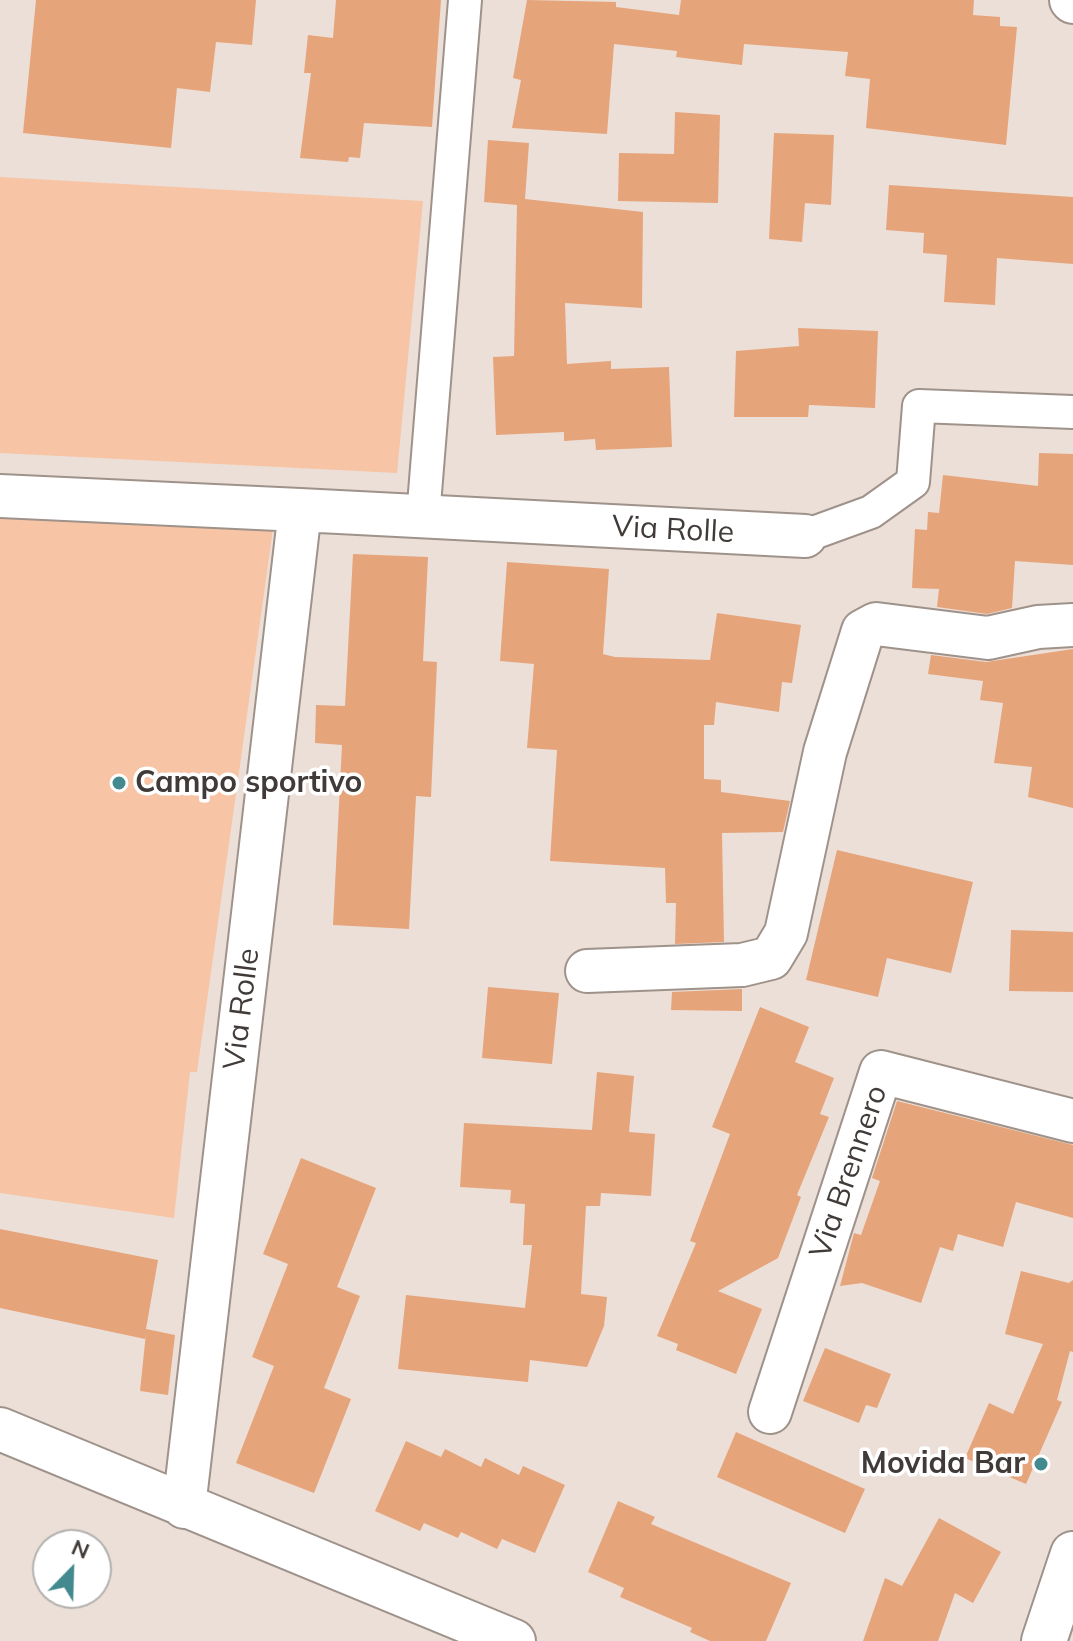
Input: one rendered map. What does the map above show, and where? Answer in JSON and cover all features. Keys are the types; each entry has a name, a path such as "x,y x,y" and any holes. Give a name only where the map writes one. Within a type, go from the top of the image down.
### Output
{"main road":[{"path":"1044,1641 1073,1554"}],"street":[{"path":"423,517 465,0"},
{"path":"805,536 871,512 913,482 919,406 1073,412"},
{"name":"Via Rolle","path":"0,496 805,536"},
{"name":"Via Rolle","path":"184,1507 300,510"},
{"path":"587,971 742,965 771,958 786,933 825,752 863,631 876,624 988,638 1038,627 1073,625"},
{"name":"Via Brennero","path":"770,1412 881,1072 1073,1121"},
{"path":"0,1429 514,1641"}],"shaded area":[{"path":"0,177 423,201 397,473 0,453"},
{"name":"Campo sportivo","path":"0,500 274,522 197,1072 190,1072 174,1218 0,1193"}],"building":[{"path":"36,0 256,0 252,45 216,42 210,92 177,88 171,148 23,133"},
{"path":"336,0 441,0 432,127 364,123 360,158 349,157 348,162 300,158 311,73 304,73 308,35 333,38"},
{"path":"527,0 616,2 616,7 679,15 681,0 974,0 973,15 1000,17 1000,26 1017,27 1006,145 866,128 870,79 845,76 848,52 744,44 742,65 676,57 677,51 614,44 607,134 512,128 521,80 513,78"},
{"path":"675,112 720,115 718,203 618,201 619,153 674,154"},
{"path":"774,133 834,135 831,205 805,203 802,242 769,239"},
{"path":"488,140 529,143 525,199 643,212 642,308 565,303 567,364 611,361 611,369 669,367 672,447 596,450 595,439 564,441 564,432 496,435 493,357 514,356 517,205 484,202"},
{"path":"889,185 1073,197 1073,264 997,258 995,305 944,302 947,255 923,253 924,233 886,230"},
{"path":"798,328 878,331 875,408 809,405 808,417 734,417 736,351 799,346"},
{"path":"1039,453 1073,454 1073,565 1015,561 1012,608 987,614 937,607 939,589 912,588 915,529 927,530 928,512 939,513 943,475 1038,486"},
{"path":"353,554 428,557 423,661 437,662 431,797 416,796 409,929 333,925 342,745 315,743 316,705 345,706"},
{"path":"507,562 609,569 603,654 615,657 710,660 717,613 801,625 792,683 782,682 779,712 716,702 714,725 704,725 704,779 721,780 721,792 790,801 783,832 722,833 724,942 675,944 676,903 666,903 665,868 550,861 557,750 527,748 534,664 500,661"},
{"path":"1073,649 1073,808 1028,797 1032,767 994,763 1003,703 980,700 983,681 928,674 931,655 986,662"},
{"path":"837,850 973,882 951,973 887,958 878,997 806,980"},
{"path":"1011,930 1073,932 1073,992 1009,991"},
{"path":"488,987 559,993 552,1064 482,1058"},
{"path":"742,989 742,1011 671,1010 672,992"},
{"path":"760,1007 809,1027 795,1062 834,1078 820,1114 829,1117 797,1195 801,1197 778,1258 718,1291 762,1309 736,1374 676,1350 678,1344 657,1336 696,1243 690,1241 730,1134 712,1127"},
{"path":"597,1072 634,1076 629,1132 655,1134 651,1196 601,1193 600,1206 586,1206 581,1294 607,1297 604,1326 587,1367 530,1360 528,1382 398,1369 406,1295 525,1308 532,1245 523,1245 525,1204 510,1203 511,1190 460,1187 464,1123 592,1130"},
{"path":"897,1101 1073,1145 1073,1218 1016,1202 1003,1247 958,1234 953,1251 940,1247 921,1303 862,1283 840,1286 854,1233 861,1235 880,1181 872,1178"},
{"path":"301,1158 376,1188 337,1287 360,1296 324,1388 351,1399 314,1493 236,1463 274,1366 252,1357 288,1264 263,1254"},
{"path":"0,1229 158,1260 146,1329 175,1335 168,1395 140,1391 146,1333 145,1339 0,1308"},
{"path":"1021,1271 1069,1283 1073,1280 1073,1352 1070,1351 1057,1400 1062,1402 1026,1484 965,1458 989,1403 1013,1414 1043,1344 1005,1334"},
{"path":"825,1348 891,1374 877,1408 866,1405 859,1423 803,1401"},
{"path":"736,1432 865,1489 845,1533 717,1477"},
{"path":"406,1441 441,1457 445,1449 481,1467 485,1458 519,1475 523,1466 565,1485 535,1553 502,1539 497,1549 461,1532 458,1538 424,1523 420,1531 375,1511"},
{"path":"618,1501 655,1517 651,1524 791,1583 766,1641 710,1641 690,1632 692,1628 620,1597 624,1588 588,1572"},
{"path":"939,1518 1001,1552 973,1603 955,1593 938,1641 863,1641 885,1578 902,1586"}],"place":[{"name":"Campo sportivo","path":"119,783"},
{"name":"Movida Bar","path":"1041,1464"}]}
